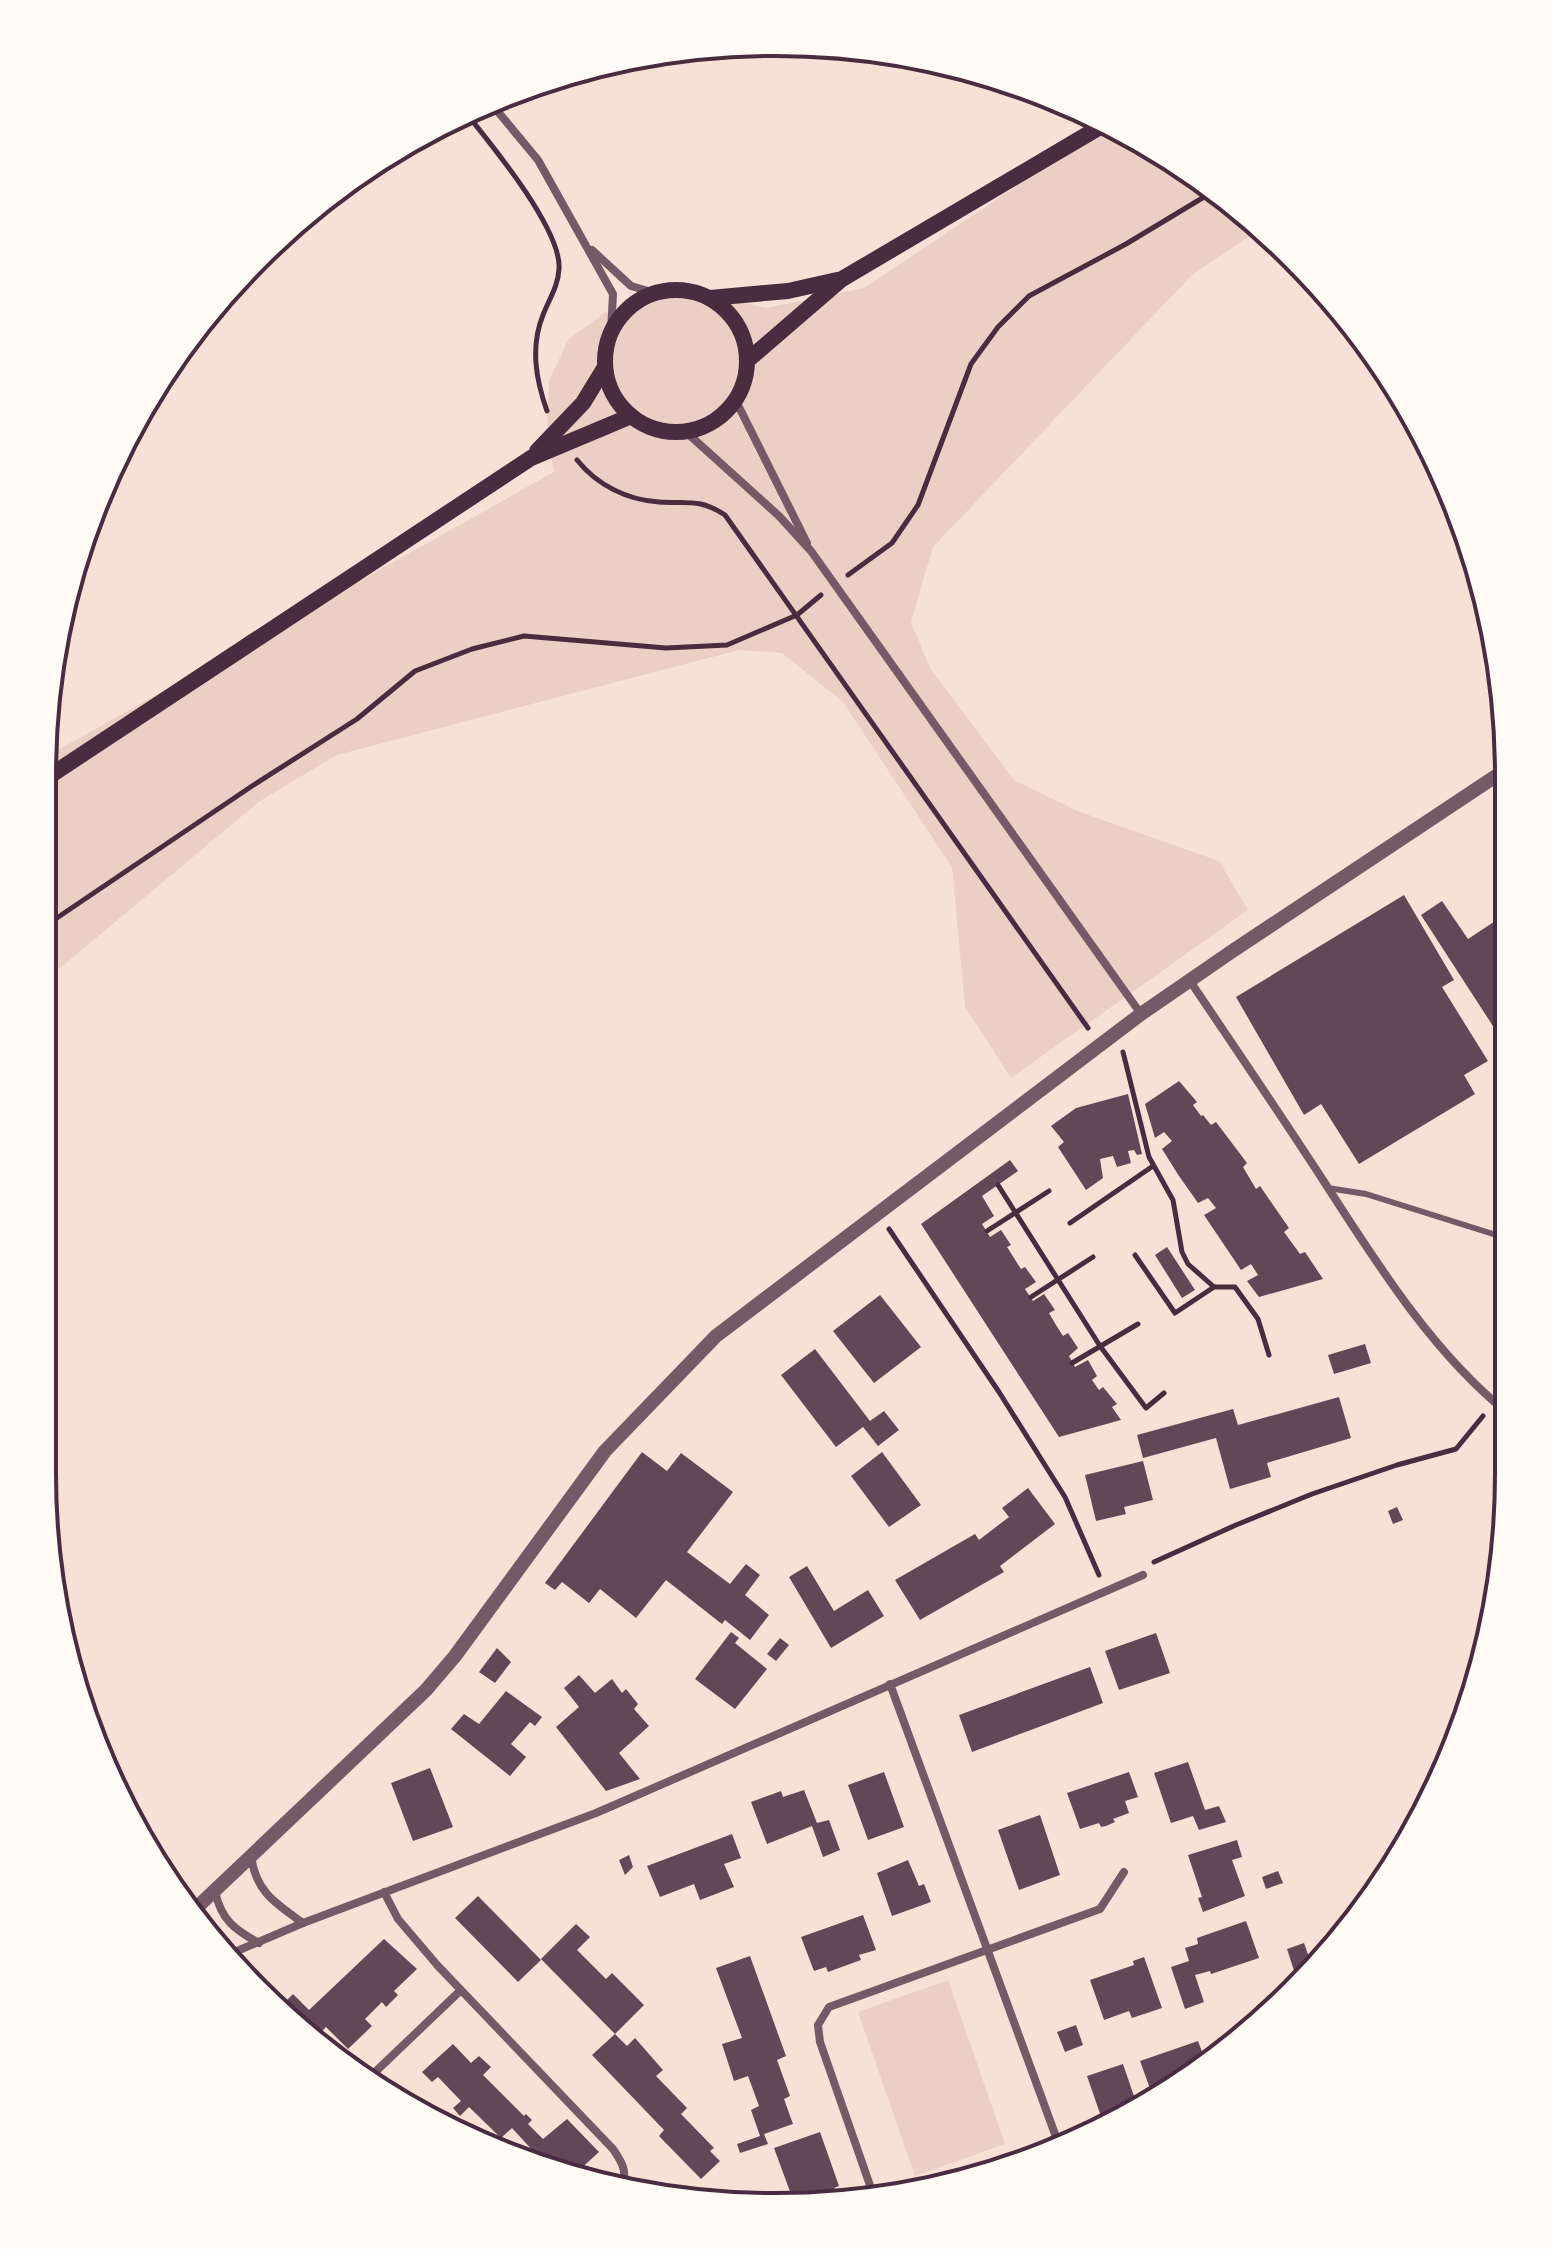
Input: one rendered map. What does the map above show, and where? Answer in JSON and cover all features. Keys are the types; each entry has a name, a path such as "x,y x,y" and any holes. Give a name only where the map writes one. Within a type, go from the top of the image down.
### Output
{"main road":[{"path":"748,360 842,279 1094,130"},
{"path":"710,298 788,291 842,279"},
{"path":"673,289 692,291 710,298 734,318 742,333 748,360 746,379 736,401 722,416 686,432 649,427 631,416 609,386 605,351 611,332 631,305 655,293 673,289"},
{"path":"560,438 605,367"},
{"path":"56,772 560,438 631,416"}],"street":[{"path":"498,112 538,160 613,294 611,332"},
{"path":"586,244 631,286 655,293"},
{"path":"736,401 811,551 1141,1014"},
{"path":"686,432 779,516 811,551"},
{"path":"200,1905 426,1690 455,1656 605,1451 671,1379 716,1336 1141,1014 1495,777"},
{"path":"1190,981 1380,1268 1409,1306 1494,1402"},
{"path":"238,1951 303,1923 596,1813 1143,1575"},
{"path":"890,1684 1056,2136"},
{"path":"251,1856 258,1885 303,1923"},
{"path":"870,2187 820,2042 818,2025 829,2007 1100,1909 1124,1872"},
{"path":"215,1891 224,1918 235,1930 259,1943"},
{"path":"384,1892 398,1919 460,1991 613,2149 624,2164 624,2176"},
{"path":"376,2072 460,1991"}],"lane":[{"path":"1328,1188 1366,1194 1495,1235"}],"path":[{"path":"474,123 516,176 559,253 556,289 542,316 535,354 539,388 560,438 584,469 607,488 636,499 707,503 725,515 1100,1045"},
{"path":"56,919 357,719 415,671 472,649 524,636 666,648 727,645 797,615 833,584 892,543 918,505 971,364 998,327 1029,296 1126,244 1203,197"},
{"path":"1118,1031 1153,1166 1173,1200 1182,1252 1188,1264 1214,1287"},
{"path":"1070,1223 1153,1166"},
{"path":"998,1185 1100,1346 1146,1408 1164,1393"},
{"path":"987,1231 1049,1191"},
{"path":"879,1213 1065,1497 1104,1591"},
{"path":"1135,1255 1175,1313 1214,1287 1235,1287 1258,1319 1269,1355"},
{"path":"1031,1297 1093,1257"},
{"path":"1072,1363 1138,1324"},
{"path":"1143,1575 1157,1559 1287,1504 1397,1465 1456,1449 1494,1402"}],"shaded area":[{"path":"1098,132 1175,177 1250,235 1192,275 933,547 911,622 930,668 1014,780 1080,812 1219,861 1248,910 1011,1078 965,1007 952,867 843,702 782,653 739,650 337,755 260,801 56,971 57,751 554,472 547,432 549,381 568,340 604,313 692,291 766,308 864,288"},
{"path":"948,1980 1005,2144 915,2176 858,2012"}],"building":[{"path":"1404,895 1454,980 1442,987 1488,1061 1464,1075 1475,1094 1359,1164 1321,1104 1304,1115 1236,997"},
{"path":"1442,901 1468,939 1495,921 1495,1029 1421,915"},
{"path":"1179,1081 1197,1102 1193,1105 1201,1116 1211,1125 1216,1122 1247,1163 1243,1167 1256,1189 1260,1186 1289,1228 1284,1232 1300,1254 1305,1252 1323,1279 1259,1297 1247,1281 1258,1275 1251,1264 1241,1270 1204,1215 1216,1208 1208,1198 1198,1203 1179,1176 1162,1149 1172,1141 1164,1132 1155,1138 1145,1104"},
{"path":"1128,1094 1142,1154 1128,1151 1131,1163 1117,1167 1113,1156 1100,1159 1103,1178 1086,1190 1058,1147 1064,1142 1051,1126 1076,1108"},
{"path":"1010,1160 1018,1171 982,1196 994,1216 982,1224 990,1237 1001,1230 1011,1245 1007,1247 1021,1269 1025,1267 1036,1282 1025,1289 1033,1301 1044,1294 1055,1310 1049,1313 1056,1325 1063,1336 1068,1333 1078,1348 1069,1356 1075,1367 1088,1360 1097,1376 1092,1380 1099,1390 1103,1387 1117,1404 1112,1407 1121,1420 1059,1437 921,1224"},
{"path":"1167,1247 1195,1290 1182,1298 1155,1255"},
{"path":"880,1295 921,1347 874,1383 833,1331"},
{"path":"1365,1344 1371,1363 1334,1374 1328,1355"},
{"path":"815,1349 870,1421 884,1411 899,1430 878,1446 863,1427 836,1447 781,1375"},
{"path":"1339,1397 1351,1438 1267,1463 1271,1477 1230,1489 1216,1438 1143,1458 1137,1435 1233,1409 1238,1425"},
{"path":"642,1452 667,1471 681,1453 733,1492 687,1552 730,1584 746,1564 760,1575 745,1595 769,1615 750,1640 725,1620 722,1624 666,1580 636,1618 600,1589 589,1603 562,1582 555,1590 545,1583"},
{"path":"882,1452 921,1505 889,1527 851,1476"},
{"path":"1143,1461 1153,1500 1124,1507 1126,1514 1096,1521 1085,1475"},
{"path":"1028,1488 1055,1524 1000,1566 1004,1572 920,1620 895,1580 975,1534 979,1540 1009,1517 1002,1508"},
{"path":"1397,1507 1403,1520 1393,1524 1388,1511"},
{"path":"807,1566 834,1611 868,1590 884,1616 831,1648 789,1577"},
{"path":"731,1632 739,1638 735,1643 767,1669 735,1709 695,1679"},
{"path":"1156,1633 1170,1673 1119,1690 1105,1651"},
{"path":"780,1638 789,1645 776,1661 767,1654"},
{"path":"497,1648 511,1662 495,1683 479,1672"},
{"path":"1090,1667 1103,1703 972,1752 959,1715"},
{"path":"579,1675 595,1693 612,1679 622,1693 626,1689 638,1704 634,1709 649,1726 619,1753 640,1779 606,1791 556,1727 579,1707 564,1688"},
{"path":"506,1691 542,1717 535,1726 530,1722 511,1744 526,1757 510,1776 451,1729 464,1714 479,1724"},
{"path":"1188,1762 1205,1810 1219,1806 1226,1822 1199,1830 1193,1816 1171,1823 1154,1773"},
{"path":"430,1768 453,1827 413,1841 391,1783"},
{"path":"884,1772 904,1827 868,1840 848,1785"},
{"path":"1129,1772 1138,1797 1125,1801 1129,1813 1113,1819 1115,1822 1106,1826 1101,1827 1099,1823 1080,1829 1067,1793"},
{"path":"804,1790 817,1823 829,1820 840,1850 823,1857 812,1826 767,1844 751,1802 781,1791 783,1797"},
{"path":"1040,1815 1060,1875 1019,1890 998,1830"},
{"path":"732,1834 741,1858 724,1864 734,1887 700,1900 694,1884 660,1897 647,1866"},
{"path":"1237,1840 1242,1857 1232,1860 1245,1896 1203,1912 1198,1898 1202,1897 1188,1855"},
{"path":"629,1855 633,1867 625,1875 619,1860"},
{"path":"908,1860 919,1886 924,1884 931,1902 892,1916 877,1873"},
{"path":"1278,1871 1283,1883 1266,1889 1262,1877"},
{"path":"478,1896 541,1960 518,1982 455,1918"},
{"path":"863,1915 876,1950 859,1955 861,1960 828,1972 826,1967 814,1971 801,1937"},
{"path":"1246,1921 1259,1958 1211,1974 1210,1971 1195,1975 1204,2002 1185,2009 1171,1967 1189,1961 1185,1948 1198,1944 1197,1938"},
{"path":"576,1924 590,1937 577,1950 606,1979 612,1973 644,2005 615,2034 541,1959"},
{"path":"384,1939 417,1969 394,1991 398,1995 386,2007 382,2002 365,2019 372,2026 348,2049 326,2027 322,2031 287,2000 293,1994 309,2010"},
{"path":"1304,1943 1308,1956 1294,1971 1287,1949"},
{"path":"750,1956 786,2056 777,2060 790,2096 784,2099 793,2124 764,2134 768,2144 740,2153 737,2144 760,2136 751,2110 759,2106 748,2076 734,2081 722,2044 742,2038 716,1968"},
{"path":"1144,1957 1162,2008 1132,2018 1129,2011 1104,2020 1090,1980 1134,1965 1133,1961"},
{"path":"1076,2025 1083,2045 1065,2052 1057,2032"},
{"path":"615,2034 627,2046 635,2038 663,2070 656,2076 687,2108 681,2114 714,2148 710,2151 720,2161 701,2179 659,2136 664,2130 592,2055"},
{"path":"1198,2041 1202,2052 1150,2088 1140,2061"},
{"path":"453,2044 471,2063 479,2056 491,2067 483,2075 524,2116 526,2114 532,2120 528,2124 543,2139 567,2119 599,2152 583,2166 533,2151 512,2128 501,2138 469,2107 460,2116 453,2108 461,2101 438,2077 432,2082 422,2072"},
{"path":"1123,2064 1134,2097 1101,2115 1087,2076"},
{"path":"820,2132 839,2186 835,2190 790,2192 774,2148"}]}
